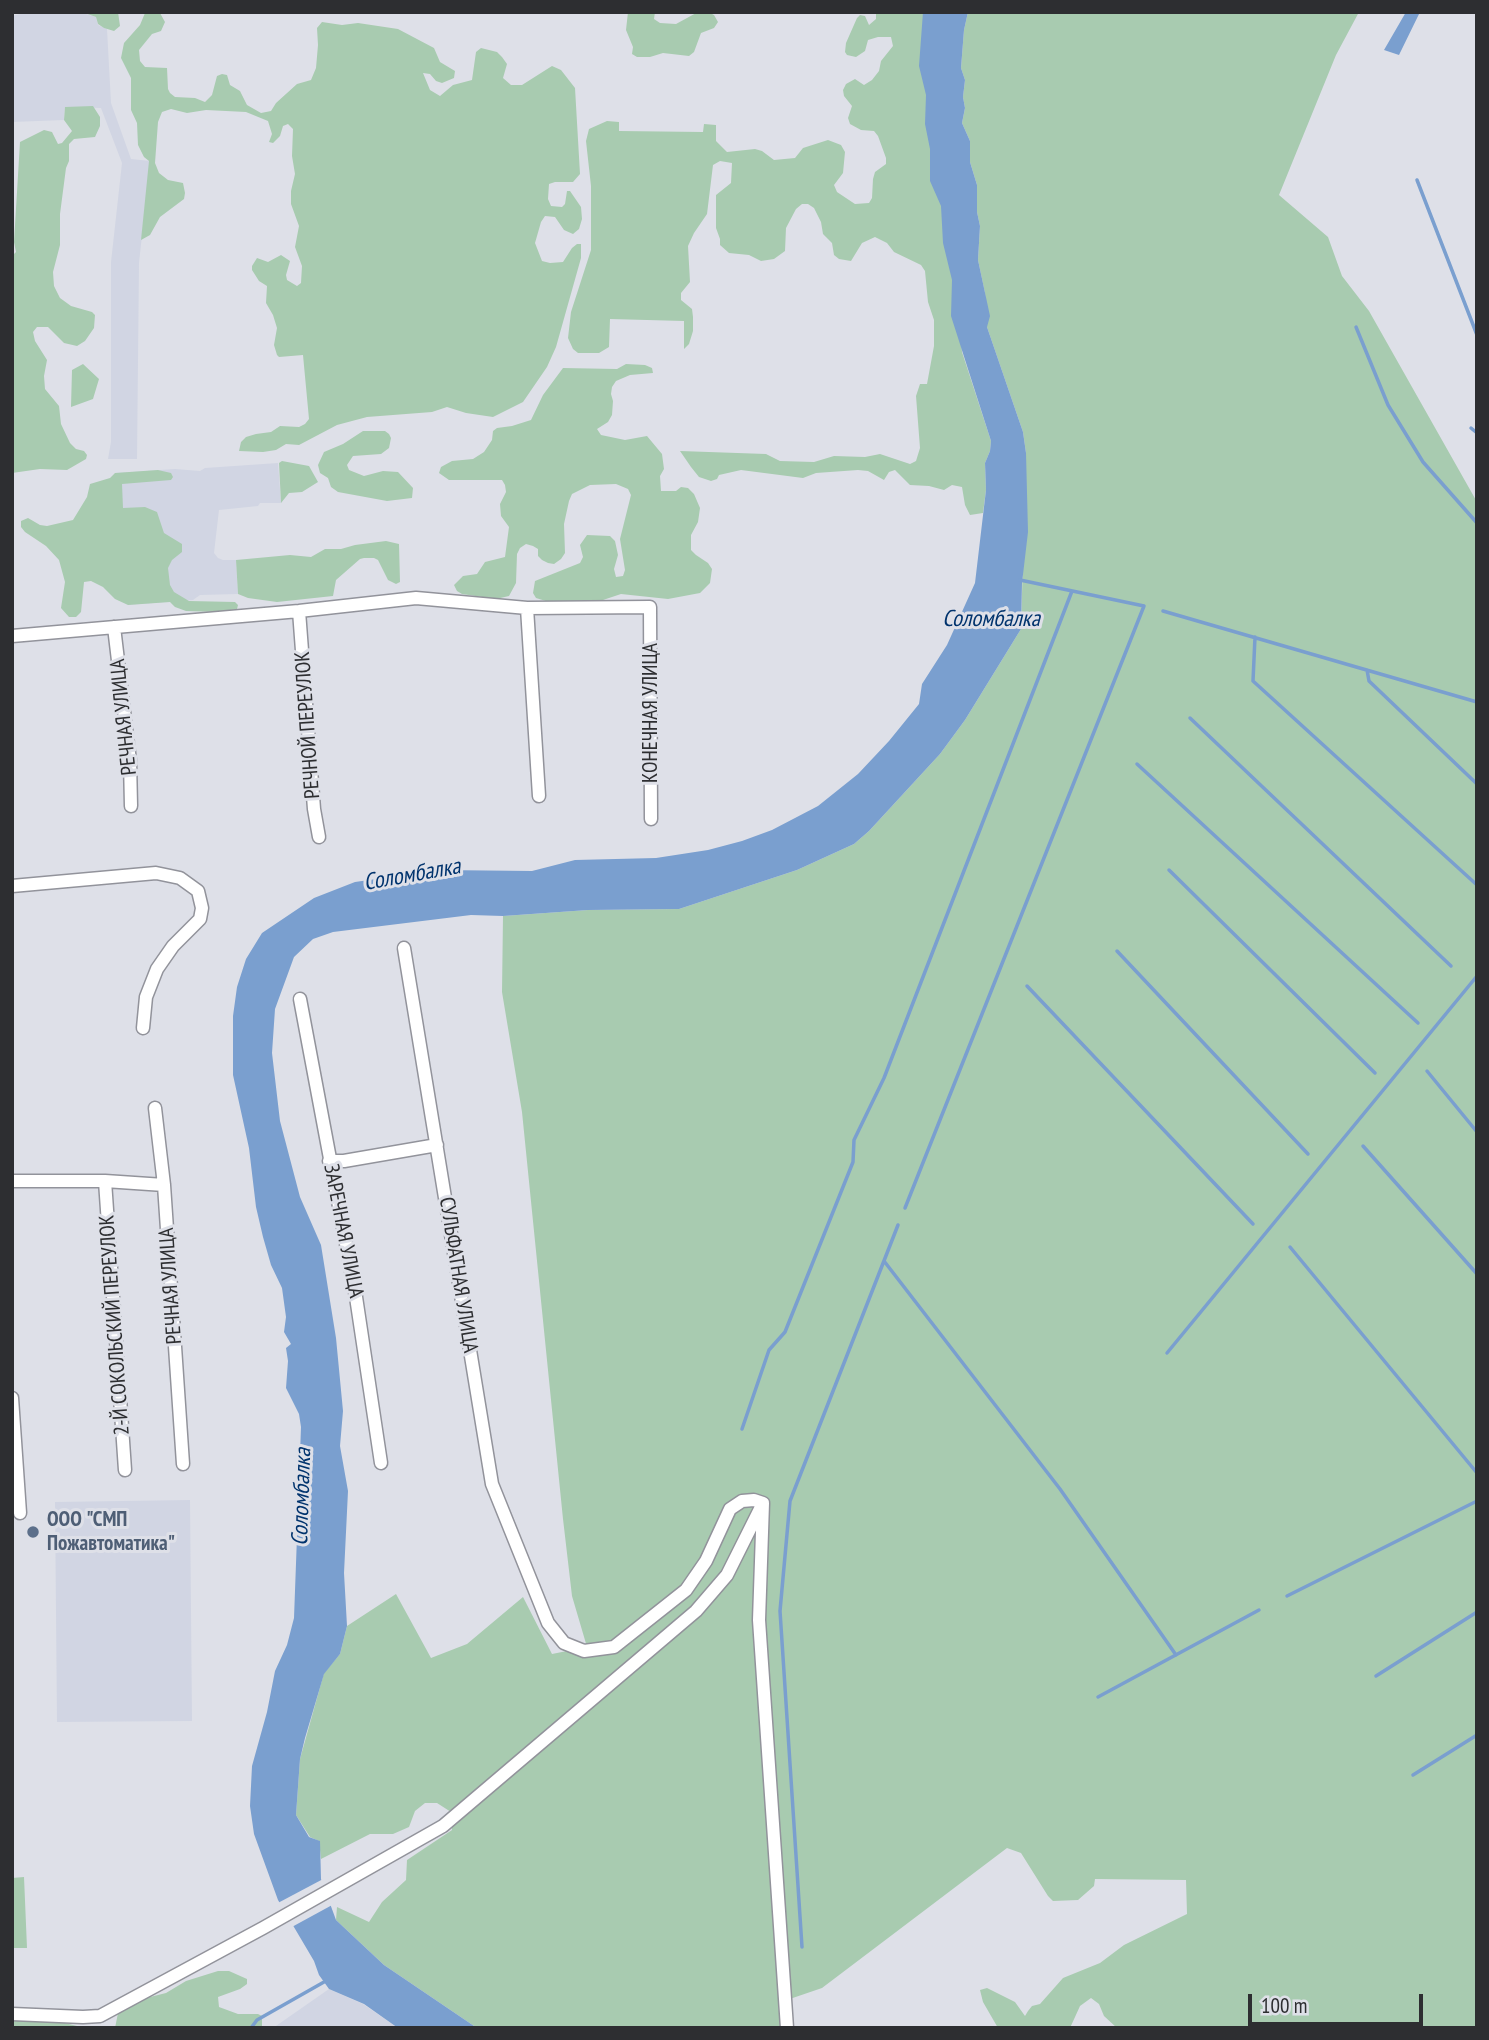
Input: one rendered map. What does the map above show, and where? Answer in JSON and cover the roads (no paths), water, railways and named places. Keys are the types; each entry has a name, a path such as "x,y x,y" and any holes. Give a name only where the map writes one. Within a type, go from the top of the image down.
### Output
{"street":[{"path":"12,636 416,598 527,608 539,796"},
{"name":"КОНЕЧНАЯ УЛИЦА","path":"527,608 650,607 651,819"},
{"name":"РЕЧНОЙ ПЕРЕУЛОК","path":"299,611 314,809 319,837"},
{"name":"РЕЧНАЯ УЛИЦА","path":"114,627 130,761 131,806"},
{"path":"12,886 156,873 180,878 198,891 202,908 200,919 173,946 158,969 146,997 143,1028"},
{"name":"СУЛЬФАТНАЯ УЛИЦА","path":"404,948 492,1484 548,1623 564,1643 584,1651 614,1647 686,1590 706,1561 730,1509 742,1501 754,1500 763,1503"},
{"name":"ЗАРЕЧНАЯ УЛИЦА","path":"300,999 356,1297 381,1463"},
{"name":"РЕЧНАЯ УЛИЦА","path":"155,1108 164,1185 183,1464"},
{"path":"329,1161 438,1145"},
{"path":"12,1181 105,1181 164,1185"},
{"name":"2-Й СОКОЛЬСКИЙ ПЕРЕУЛОК","path":"105,1181 125,1470"},
{"path":"12,1398 20,1513"},
{"path":"12,2014 100,2016 443,1826 696,1611 727,1575 763,1503"},
{"path":"763,1503 759,1620 787,2028"}],"water":[{"name":"Соломбалка","path":"923,12 968,12 961,68 965,80 962,123 970,141 970,162 977,185 980,226 978,260 990,316 987,327 1023,432 1026,453 1028,532 1022,583 1021,629 965,720 940,754 869,831 854,844 797,870 679,909 471,915 333,932 313,939 294,957 275,1009 272,1053 280,1121 300,1197 321,1245 336,1338 343,1411 340,1446 348,1491 344,1573 347,1626 340,1654 324,1674 305,1738 300,1759 296,1815 309,1837 320,1841 321,1879 336,1920 384,1965 477,2028 398,2028 364,2004 329,1989 278,1900 254,1834 250,1806 252,1766 275,1671 287,1645 294,1618 301,1427 299,1414 286,1388 286,1348 291,1344 284,1332 286,1317 282,1288 271,1265 256,1207 249,1148 233,1075 233,1016 237,987 246,959 262,933 314,898 355,882 439,870 532,871 575,860 656,858 708,850 772,830 818,806 858,774 919,704 922,684 947,645 975,583 986,490 985,463 991,441 951,316 952,280 943,243 941,206 930,181 930,149 925,124 926,95 919,66"},
{"path":"1406,12 1420,12 1399,55 1384,50"}],"waterway":[{"path":"1417,180 1477,335"},
{"path":"1356,327 1388,405 1423,462 1477,523"},
{"path":"1471,428 1477,433"},
{"path":"905,1208 1144,606 1020,580"},
{"path":"742,1429 769,1350 785,1332 853,1162 854,1140 884,1078 1072,591"},
{"path":"1163,611 1477,702"},
{"path":"1255,637 1253,681 1477,885"},
{"path":"1367,670 1369,681 1477,784"},
{"path":"1190,718 1451,966"},
{"path":"1137,764 1418,1023"},
{"path":"1169,870 1375,1073"},
{"path":"1117,951 1308,1154"},
{"path":"1167,1353 1477,976"},
{"path":"1027,986 1253,1224"},
{"path":"1427,1071 1477,1132"},
{"path":"1363,1146 1477,1274"},
{"path":"802,1947 780,1611 790,1501 898,1225"},
{"path":"1290,1247 1477,1473"},
{"path":"884,1261 1060,1489 1176,1655"},
{"path":"1287,1596 1477,1501"},
{"path":"1098,1697 1259,1610"},
{"path":"1376,1676 1477,1612"},
{"path":"1413,1775 1477,1735"},
{"path":"251,2028 257,2020 324,1982"}],"place":[{"name":"ООО \"СМП Пожавтоматика\"","path":"33,1532"}]}
